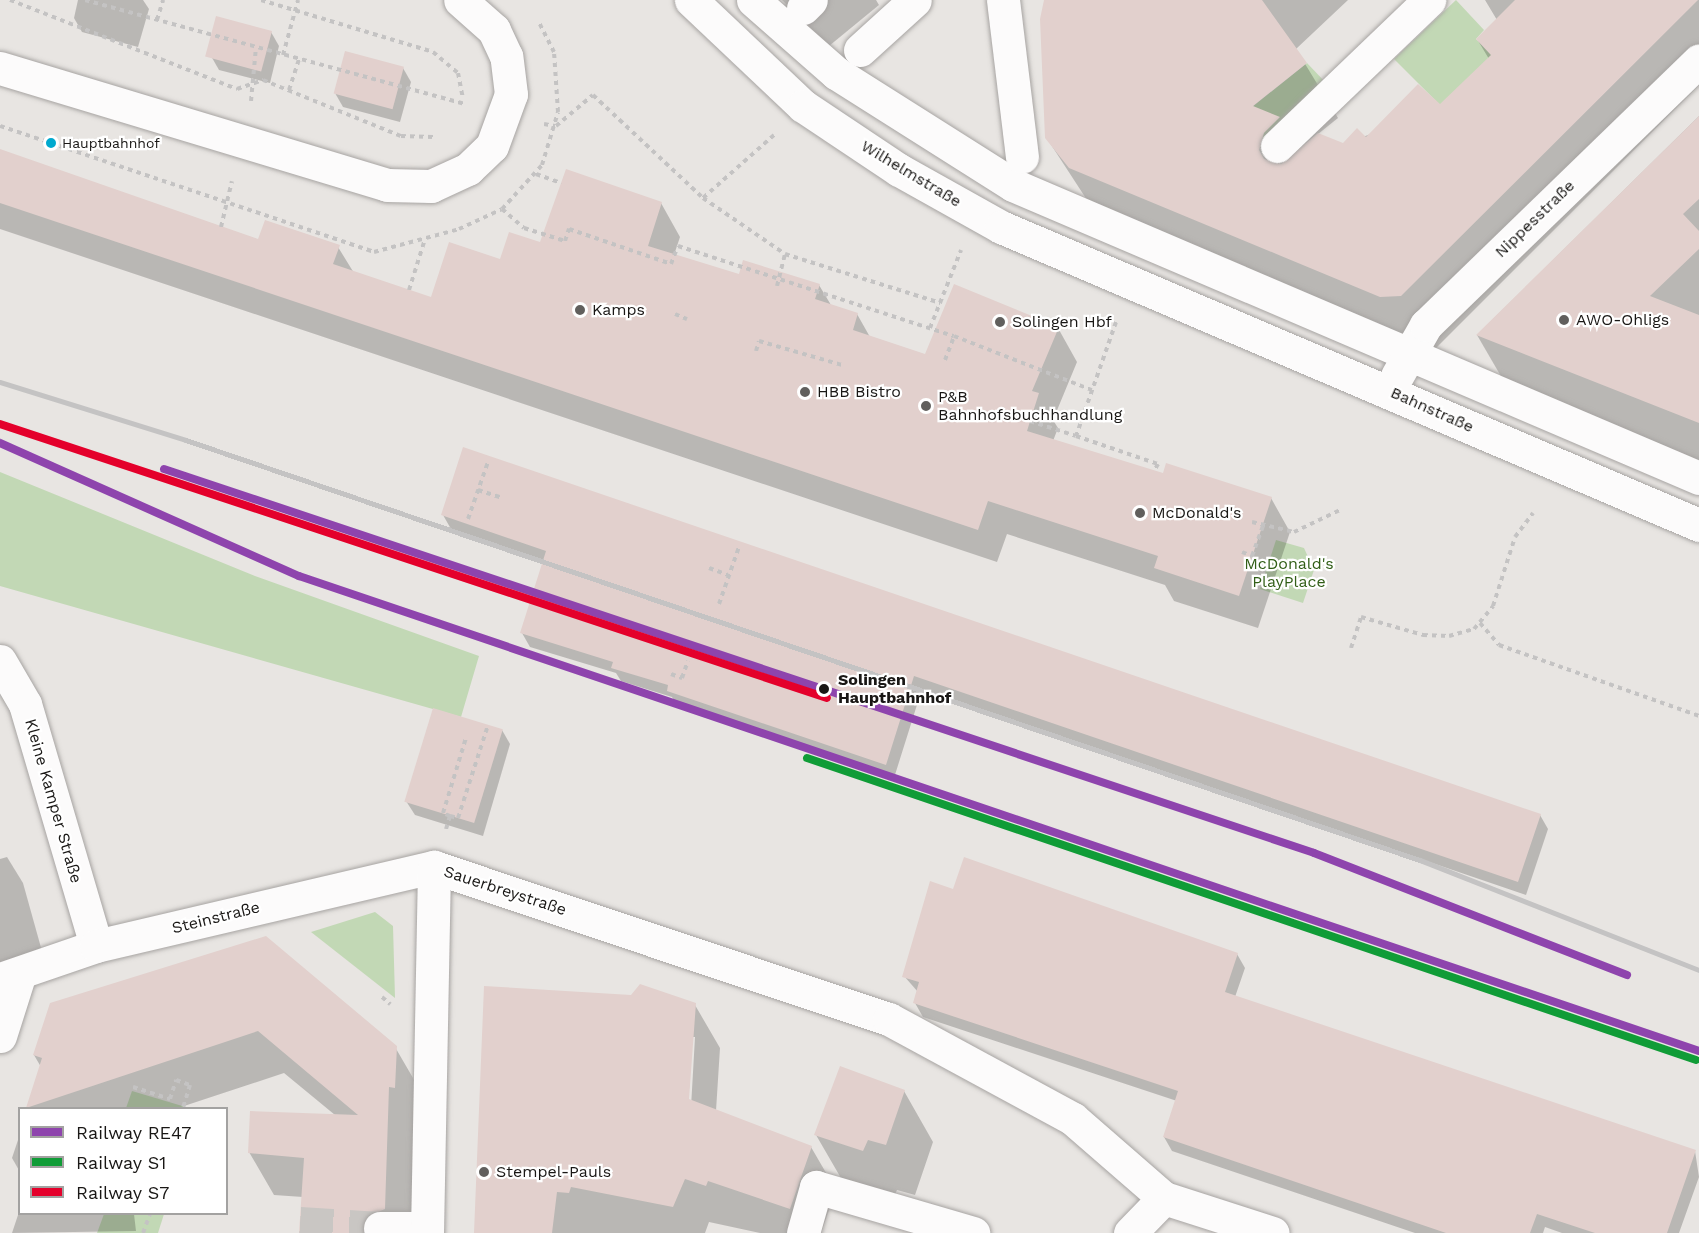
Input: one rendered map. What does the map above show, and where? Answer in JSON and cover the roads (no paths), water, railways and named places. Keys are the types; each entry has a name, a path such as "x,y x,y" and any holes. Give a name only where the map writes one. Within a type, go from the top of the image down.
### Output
{"street":[{"path":"0,68 387,185 431,186 468,170 492,146 511,93 502,45 482,16 460,0"},
{"name":"Wilhelmstraße","path":"691,0 803,106 898,170 1001,227 1164,294"},
{"path":"753,0 836,73 1013,185 1405,356 1699,478"},
{"path":"860,50 915,0"},
{"path":"1003,0 1022,157"},
{"path":"1277,146 1429,0"},
{"name":"Nippesstraße","path":"1390,391 1405,356 1426,325 1699,60"},
{"name":"Bahnstraße","path":"1164,294 1699,525"},
{"name":"Kleine Kamper Straße","path":"0,661 25,704 96,946"},
{"name":"Steinstraße","path":"10,976 96,946 434,867"},
{"name":"Sauerbreystraße","path":"427,1230 434,867 889,1019 1073,1119 1164,1198"},
{"path":"0,1036 10,976"},
{"path":"802,1233 816,1187 973,1233"},
{"path":"1130,1233 1164,1198 1274,1233"},
{"path":"380,1228 427,1230"}],"tunnel":[{"path":"300,1223 380,1228"}],"railway":[{"path":"0,382 186,440 1420,860 1699,970"}],"rail line":[{"name":"S7","path":"0,424 827,698"},
{"name":"RE47","path":"0,443 299,576 1699,1051"},
{"name":"RE47","path":"164,469 1314,853 1627,975"},
{"name":"S1","path":"807,758 1696,1060"}],"place":[{"name":"Hauptbahnhof","path":"51,143"},
{"name":"Kamps","path":"580,310"},
{"name":"AWO-Ohligs","path":"1564,320"},
{"name":"Solingen Hbf","path":"1000,322"},
{"name":"HBB Bistro","path":"805,392"},
{"name":"P&B Bahnhofsbuchhandlung","path":"926,406"},
{"name":"McDonald's","path":"1140,513"},
{"name":"Solingen Hauptbahnhof","path":"824,689"},
{"name":"Stempel-Pauls","path":"484,1172"}],"park label":[{"name":"McDonald's PlayPlace","path":"1289,573"}]}
